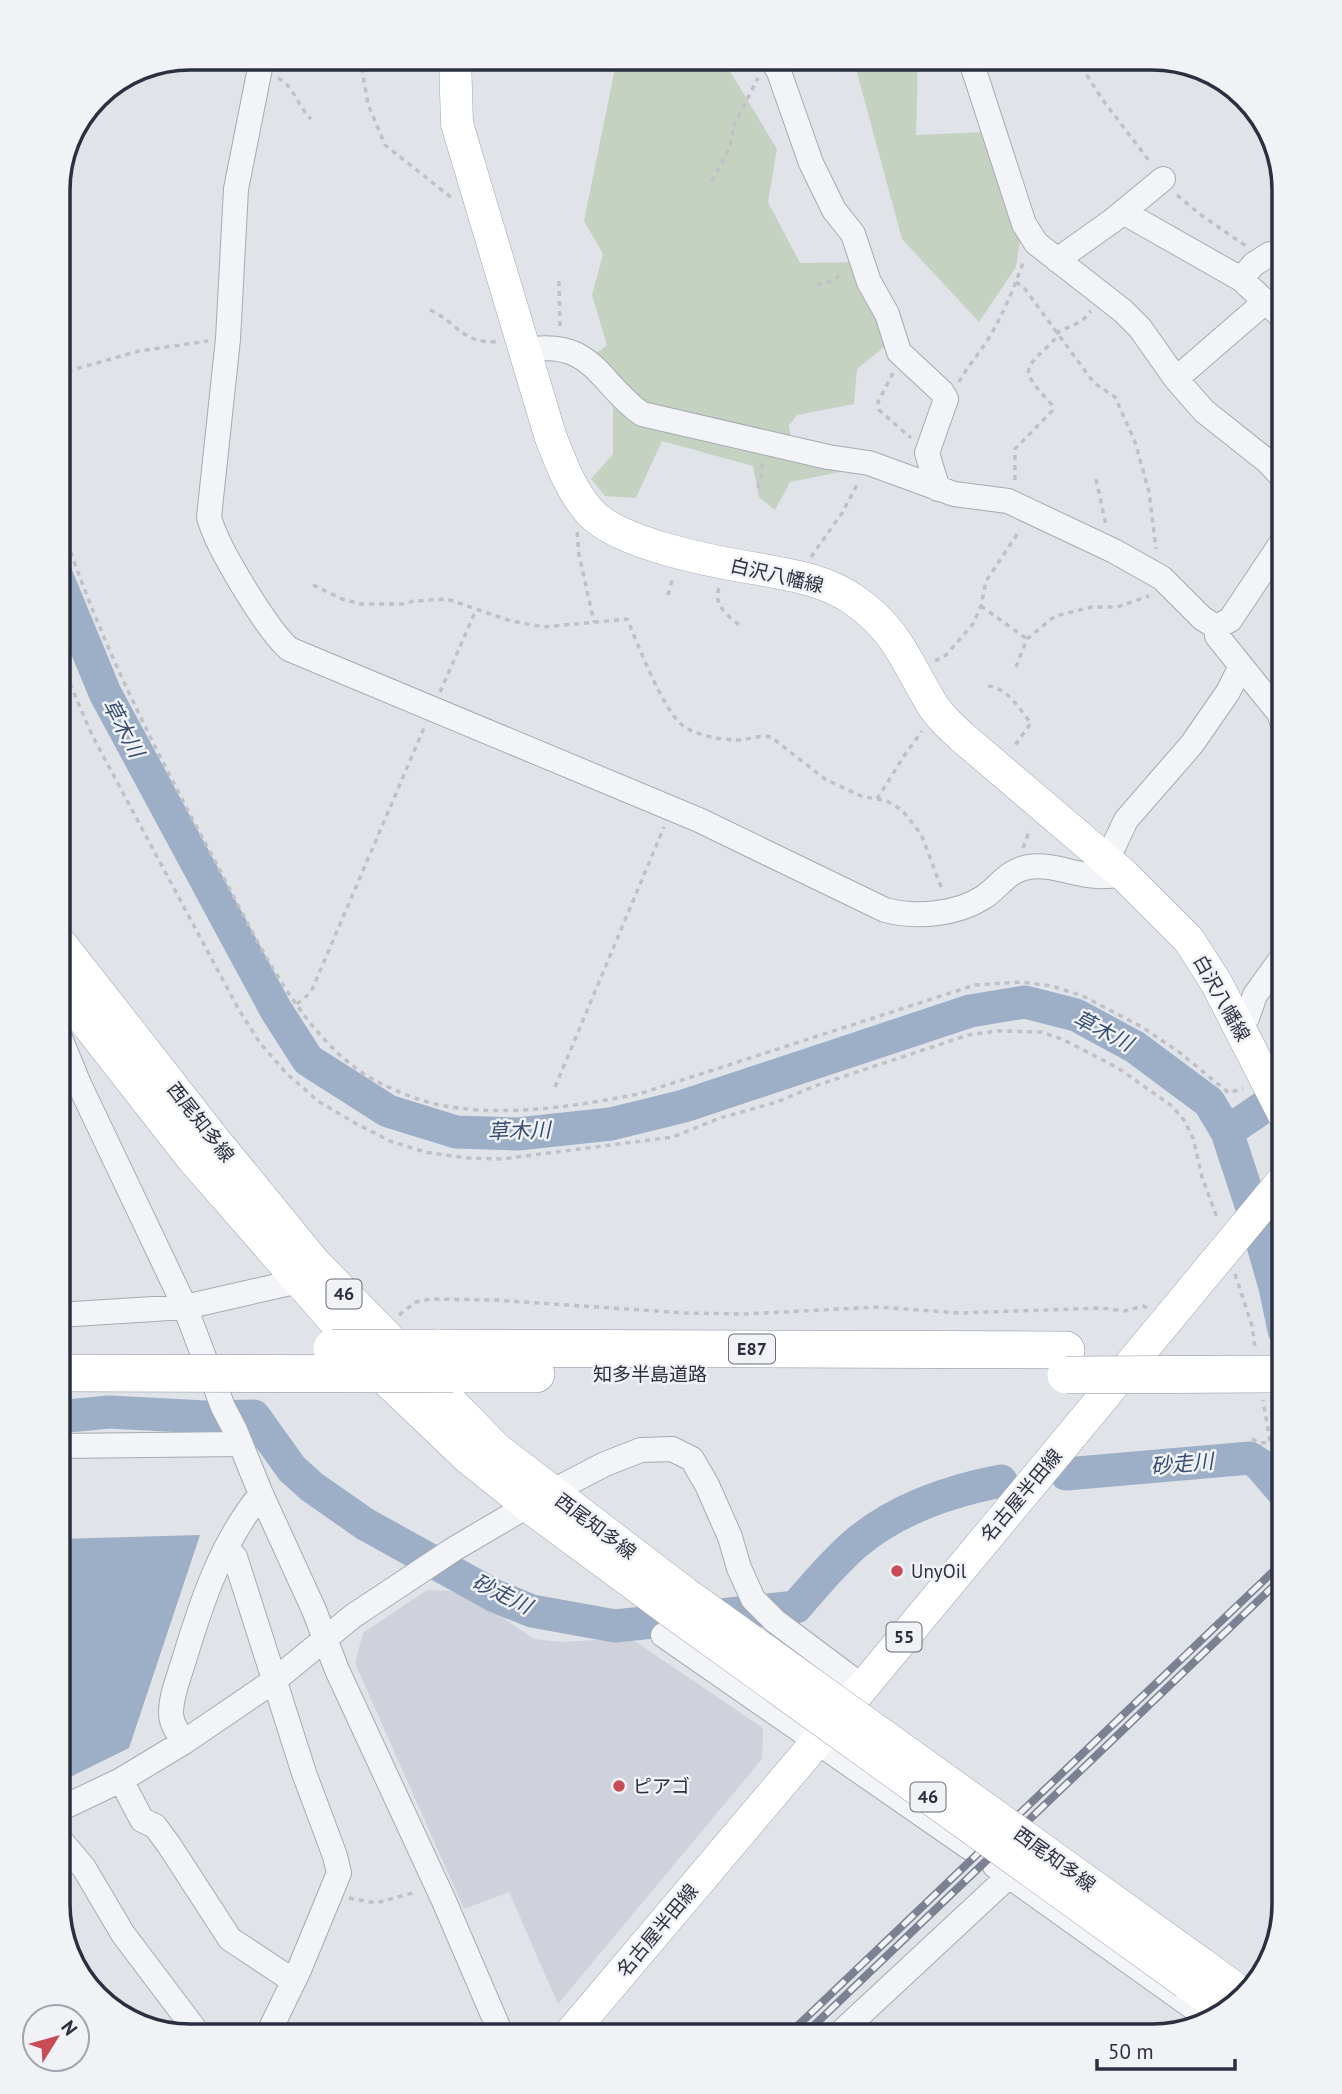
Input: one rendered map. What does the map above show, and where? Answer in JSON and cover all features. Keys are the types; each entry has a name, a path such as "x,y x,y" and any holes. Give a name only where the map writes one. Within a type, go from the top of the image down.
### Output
{"highway":[{"name":"知多半島道路","path":"70,1348 445,1361 1066,1363 1270,1350"},
{"name":"知多半島道路","path":"70,1373 445,1361"},
{"name":"知多半島道路","path":"1066,1363 1272,1382"}],"main road":[{"name":"白沢八幡線","path":"455,70 457,124 482,211 534,346 560,462 590,513 615,531 681,553 799,577 834,588 878,620 897,640 930,703 939,714 1116,868 1189,940 1217,984 1272,1093"},
{"name":"西尾知多線","path":"70,955 314,1263 497,1449 539,1499 673,1613 1217,2005"},
{"name":"西尾知多線","path":"70,1002 191,1157 382,1376 468,1458 539,1499"},
{"name":"名古屋半田線","path":"578,2024 863,1687 1232,1241 1272,1197"},
{"name":"西尾知多線","path":"673,1613 1236,1989"}],"street":[{"path":"259,70 236,189 228,339 209,517 216,537 275,636 289,649 699,820 885,910 914,915 956,910 985,897 1006,876 1030,866 1097,876 1116,868 1126,820 1192,744 1228,692 1240,668"},
{"path":"776,70 779,72 811,163 834,210 853,234 869,282 887,314 899,352 942,392 946,399 927,453 938,489"},
{"path":"974,70 1024,224 1034,240 1140,328 1176,379 1218,424 1272,466"},
{"path":"1057,260 1123,212 1163,178"},
{"path":"1123,212 1241,279 1272,307"},
{"path":"1241,279 1254,264 1270,254"},
{"path":"1176,379 1266,301"},
{"path":"534,346 573,354 591,362 622,400 642,414 864,463 954,494 1023,507 1110,549 1166,582 1202,618 1216,627"},
{"path":"1216,627 1230,620 1272,558"},
{"path":"1216,627 1217,636 1272,705"},
{"path":"1238,1028 1247,1018 1255,995 1272,971"},
{"path":"70,1093 185,1307 223,1407 326,1637 337,1670 438,1886 497,2024"},
{"path":"70,1314 185,1307 299,1279"},
{"path":"70,1445 238,1437"},
{"path":"70,1804 121,1780 184,1742 275,1680 353,1616 454,1549 605,1464 641,1450 672,1449 692,1459 726,1527 739,1568 753,1599 775,1621 863,1687"},
{"path":"184,1742 173,1726 171,1714 173,1697 197,1616 241,1519 261,1494"},
{"path":"226,1548 235,1557 339,1873 299,1970 272,2024"},
{"path":"673,1613 817,1741 970,1848"},
{"path":"121,1780 142,1820 155,1826 230,1939 292,1980"},
{"path":"70,1851 85,1868 123,1934 191,2024"},
{"path":"849,2024 1002,1871 1201,2013"}],"path":[{"path":"268,70 286,82 311,119"},
{"path":"361,70 368,104 385,145 469,211 482,211"},
{"path":"712,181 730,147 734,125 763,70"},
{"path":"946,399 955,391 969,364 986,342 1016,282 1028,246 1034,240"},
{"path":"817,285 828,282 862,260"},
{"path":"430,310 476,341 534,346 560,330 559,281"},
{"path":"1016,282 1025,289 1094,383 1115,397 1135,442 1149,492 1157,561 1166,582 1117,607 1092,607 1055,616 1027,639 1016,667"},
{"path":"914,671 946,655 973,624 981,606 986,581 1023,507 1014,449 1052,411 1052,405 1027,374 1028,367 1058,334 1082,321 1103,296"},
{"path":"70,370 139,351 228,339"},
{"path":"903,356 878,402 879,410 927,453"},
{"path":"799,577 821,540 842,513 860,480 864,463"},
{"path":"1096,480 1110,549"},
{"path":"590,513 576,533 594,622"},
{"path":"70,547 93,610 142,722 284,986 330,1045 347,1061 378,1082 438,1105 475,1109 583,1104 639,1094 975,985 1021,982 1052,986 1083,996 1142,1027 1228,1093 1272,1097"},
{"path":"730,565 716,595 718,605 739,625"},
{"path":"313,585 342,599 361,604 406,604 413,600 435,598 461,603 511,621 544,627 627,619 658,690 681,724 694,732 736,741 764,735 771,737 825,779 861,796 887,802 902,810 920,834 938,874 949,911"},
{"path":"981,606 1027,639"},
{"path":"297,1004 311,992 476,610"},
{"path":"70,684 92,735 253,1032 286,1073 318,1101 355,1123 390,1141 425,1152 467,1158 502,1159 544,1155 673,1137 720,1118 777,1102 815,1086 968,1035 998,1031 1042,1032 1064,1040 1118,1068 1162,1098 1184,1120 1194,1138 1202,1177 1232,1241 1252,1326 1270,1350"},
{"path":"988,686 998,687 1005,692 1031,723 998,768"},
{"path":"877,799 906,753 929,722 939,714"},
{"path":"1006,876 1004,872 1007,866 1023,849 1034,813 1040,804"},
{"path":"555,1087 671,810"},
{"path":"381,1331 416,1302 430,1299 495,1300 709,1313 877,1307 960,1313 1102,1308 1125,1311 1143,1306 1168,1318"},
{"path":"1252,1438 1260,1443 1270,1442 1272,1402"},
{"path":"330,1895 376,1903 438,1886"}],"shaded area":[{"path":"427,1590 451,1591 499,1615 534,1639 561,1642 630,1638 763,1728 762,1759 558,2004 509,1892 464,1909 355,1663 363,1633"}],"green space":[{"path":"615,70 729,70 777,149 768,202 800,263 857,262 888,344 857,369 854,404 797,415 789,425 794,457 855,469 790,482 775,510 759,497 753,466 662,441 636,498 605,496 591,479 613,454 613,407 581,366 607,345 592,295 603,254 584,221"},
{"path":"856,70 918,70 916,135 986,132 1020,241 1016,267 979,322 902,239"}],"water":[{"path":"200,1535 129,1748 70,1777 70,1539"}],"waterway":[{"name":"草木川","path":"70,608 105,693 276,1010 308,1060 388,1111 456,1132 518,1134 611,1124 684,1106 970,1011 1025,1002 1076,1015 1135,1047 1209,1102 1227,1132 1272,1277"},
{"path":"1227,1132 1272,1101"},
{"name":"砂走川","path":"70,1416 109,1412 206,1417 254,1416 292,1469 312,1487 365,1524 495,1596 532,1611 615,1626 796,1607 847,1551 888,1521 943,1496 1001,1481"},
{"name":"砂走川","path":"1066,1474 1250,1458 1272,1479"}],"railway":[{"path":"800,2024 1272,1572"},
{"path":"816,2024 1272,1587"}],"place":[{"name":"UnyOil","path":"897,1571"},
{"name":"ピアゴ","path":"619,1786"}]}
